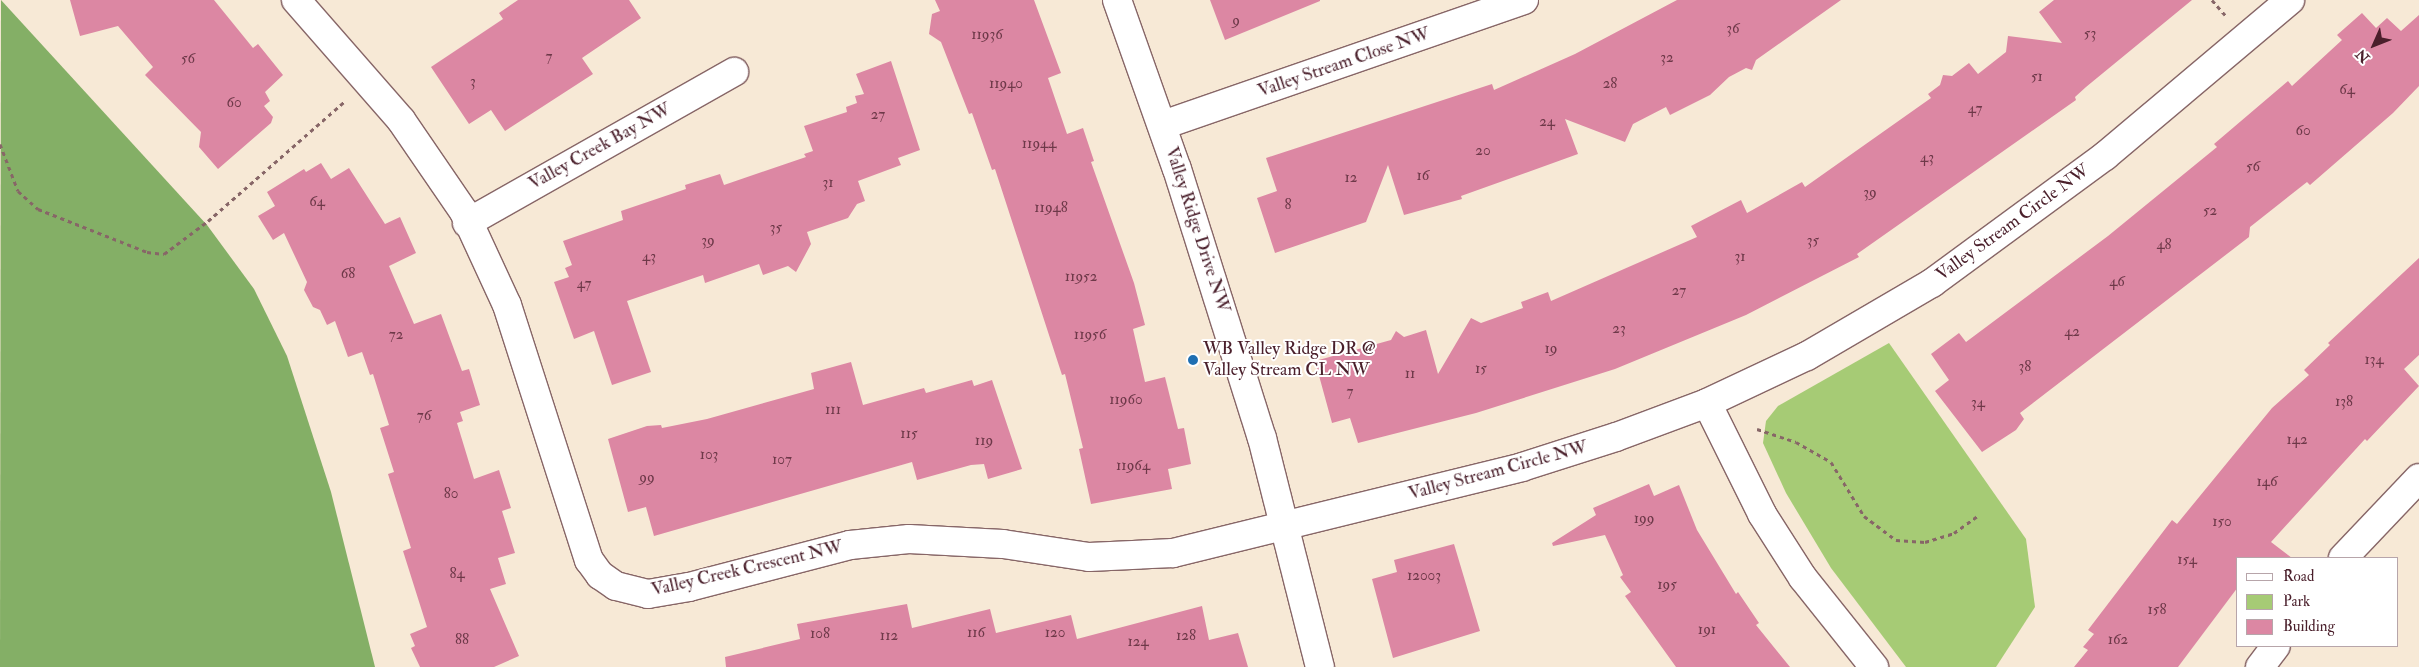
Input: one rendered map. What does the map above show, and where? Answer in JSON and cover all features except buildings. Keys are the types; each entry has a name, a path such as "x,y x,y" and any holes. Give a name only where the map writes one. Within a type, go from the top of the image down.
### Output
{"street":[{"name":"Valley Creek Crescent NW","path":"296,0 401,120 464,212 507,305 589,560 600,575 616,586 648,594 689,587 850,545 909,539 955,540 1089,557 1173,552 1285,527"},
{"name":"Valley Ridge Drive NW","path":"1117,0 1163,125 1262,438 1320,667"},
{"name":"Valley Stream Close NW","path":"1163,125 1524,0"},
{"name":"Valley Stream Circle NW","path":"1285,527 1558,456 1707,403 1807,356 1932,283 1980,251 2105,156 2290,0"},
{"name":"Valley Creek Bay NW","path":"467,222 734,72"},
{"path":"1707,403 1762,514 1803,578 1874,667"},
{"path":"2344,557 2419,478"},
{"path":"2260,667 2275,647"}],"path":[{"path":"0,144 18,191 38,209 147,252 164,254 208,221 368,81"},
{"path":"1757,429 1796,442 1831,462 1864,516 1896,540 1925,542 1954,534 1977,516"}],"green space":[{"path":"1,0 207,225 254,289 287,356 331,492 375,667 0,667"},
{"path":"1889,343 2026,539 2035,607 1996,667 1906,667 1831,568 1786,493 1763,443 1766,421 1778,406"}],"place":[{"name":"WB Valley Ridge DR @ Valley Stream CL NW","path":"1193,360"}]}
